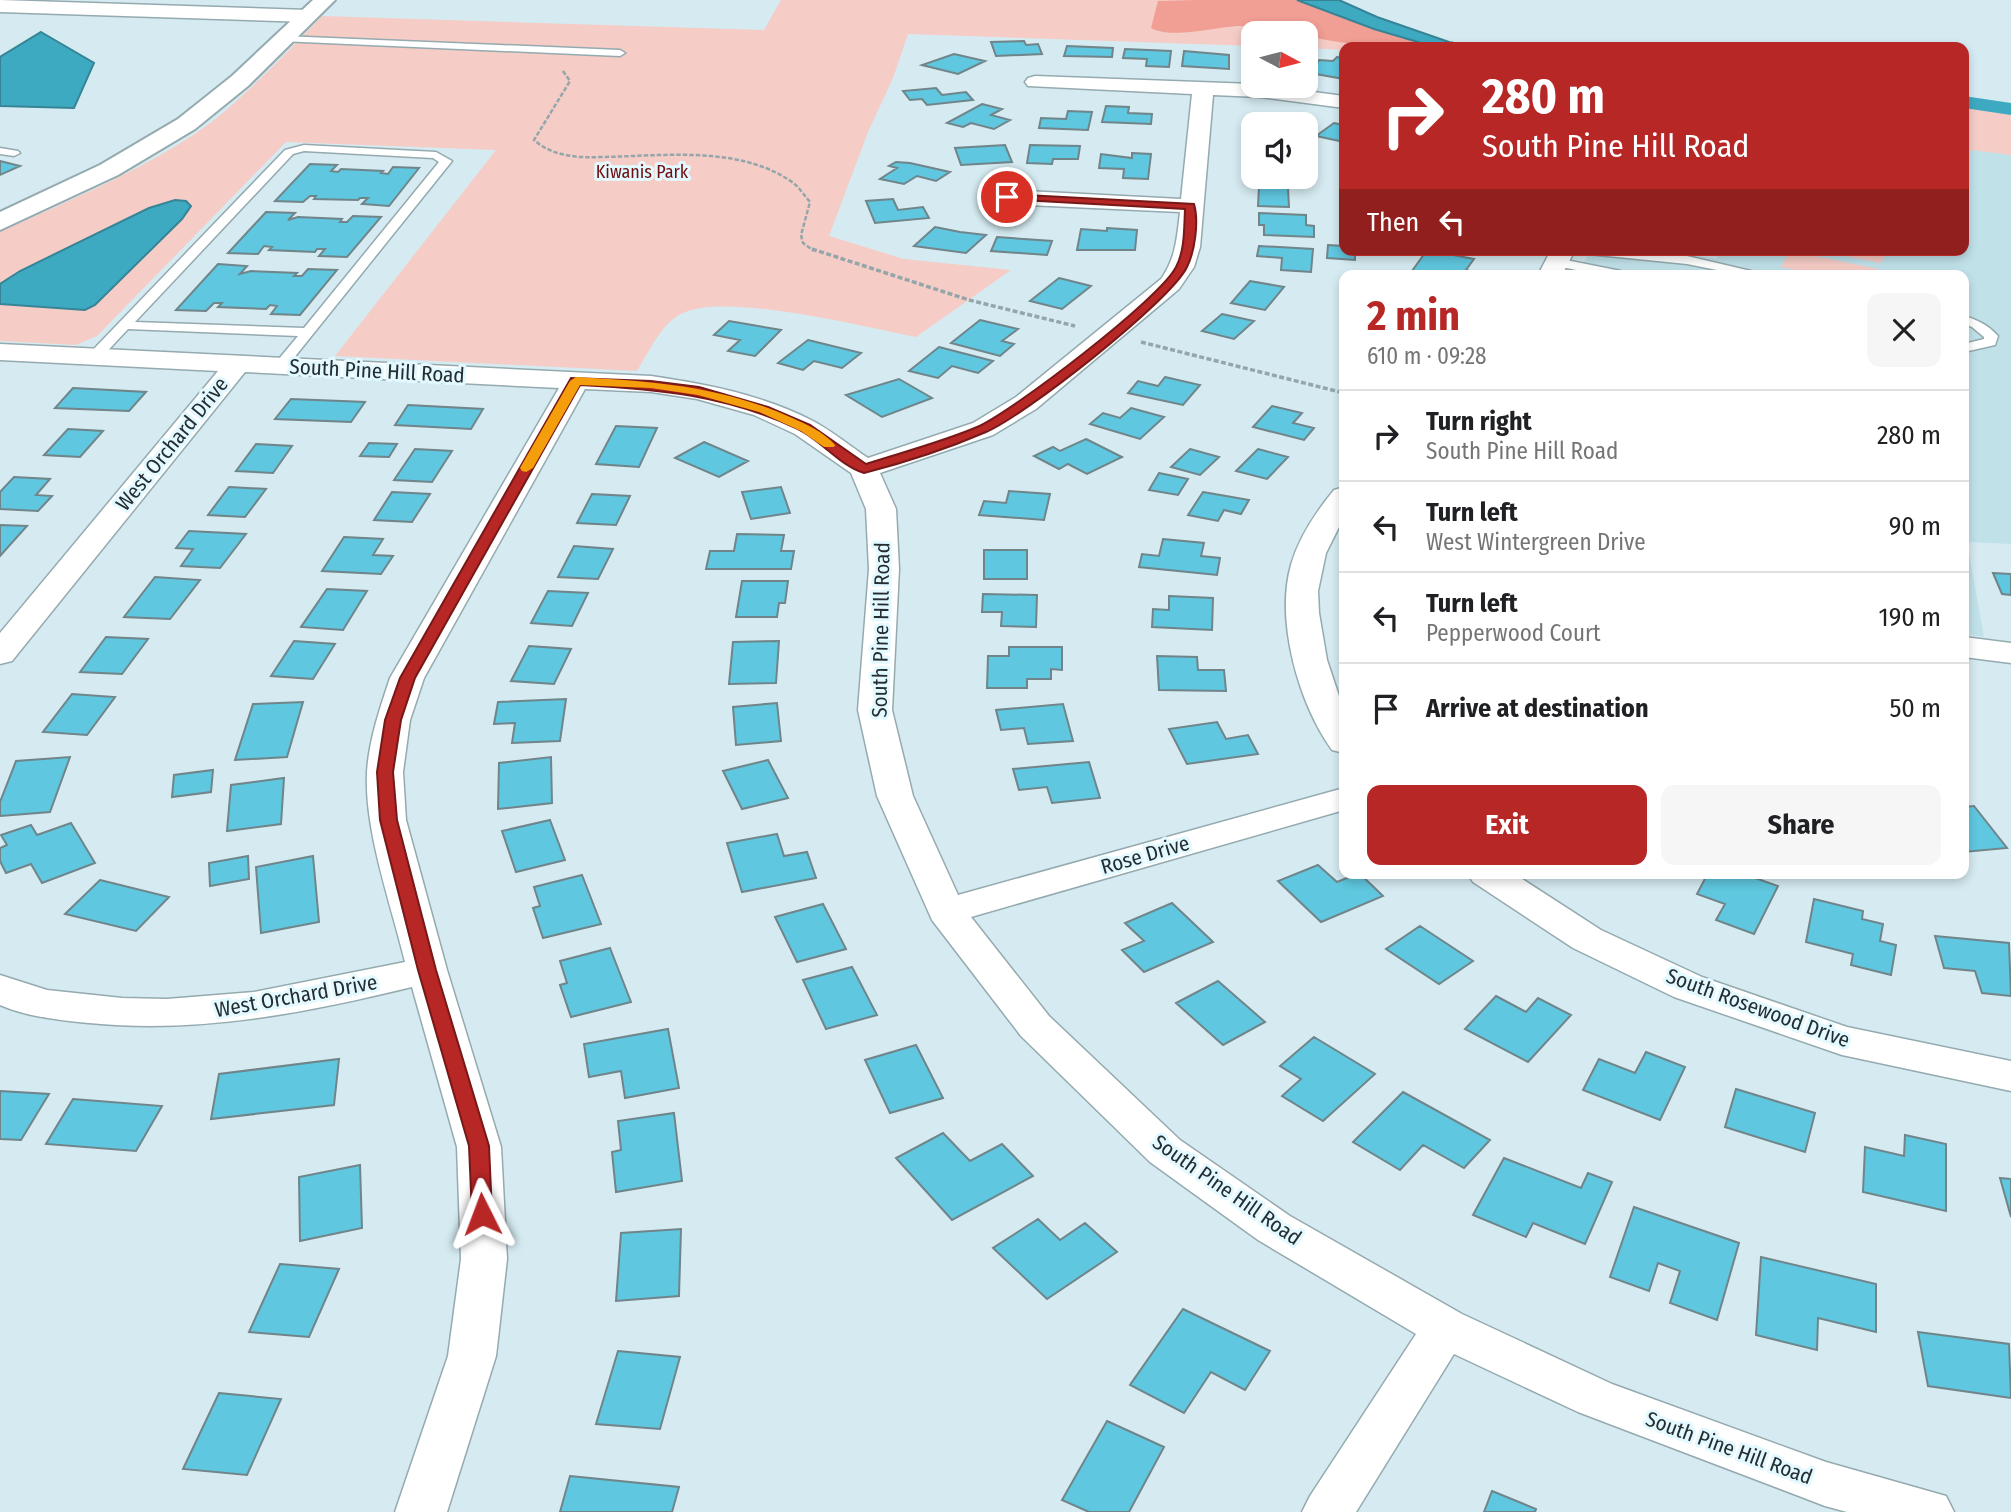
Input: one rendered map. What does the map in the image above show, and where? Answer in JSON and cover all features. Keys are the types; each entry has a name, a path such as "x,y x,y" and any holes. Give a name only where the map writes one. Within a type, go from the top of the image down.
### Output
{"street":[{"path":"5,9 317,8"},
{"path":"0,222 111,170 170,135 213,104 317,8"},
{"path":"1035,82 1294,94 1339,101"},
{"path":"864,469 983,429 1027,403 1170,284 1182,267 1188,247 1203,89"},
{"path":"1007,197 1191,206"},
{"name":"South Pine Hill Road","path":"0,352 651,384 699,391 764,410 806,428 864,469 881,509 884,569 875,710 895,796 946,911 1035,1026 1165,1151 1273,1228 1445,1328 1595,1398 1825,1484 1928,1512"},
{"name":"West Orchard Drive","path":"0,654 238,364"},
{"path":"421,1512 472,1356 484,1259 479,1146 427,970 388,820 385,772 393,720 407,678 576,381"},
{"path":"1339,514 1334,531 1305,572 1303,621 1315,683 1339,733"},
{"path":"1969,648 2011,653"},
{"name":"Rose Drive","path":"946,911 1339,800"},
{"name":"South Rosewood Drive","path":"1495,879 1587,939 1688,987 1842,1040 2011,1076"},
{"name":"West Orchard Drive","path":"0,989 24,1001 114,1014 228,1011 328,994 427,970"},
{"path":"1328,1512 1445,1328"}],"lane":[{"path":"283,39 620,53"},
{"path":"94,357 289,152 304,148 436,155 446,161 279,366"},
{"path":"0,151 14,153"},
{"path":"1647,256 1687,260 1737,270"},
{"path":"1556,262 1596,270"},
{"path":"1969,322 1991,336 1990,342 1985,345 1969,347"},
{"path":"125,324 307,332"}],"path":[{"path":"561,50 551,62 568,75 570,81 534,140 541,149 559,155 585,157 724,158 768,170 792,181 803,190 810,202 801,235 803,243 816,252 969,300 1339,392"}],"shaded area":[{"path":"1297,0 1374,29 1420,42 1326,40 1318,38 1318,21 1241,21 1241,27 1182,33 1151,28 1158,1"},
{"path":"1969,150 2011,155 2011,544 1969,542 1969,270 1578,270 1588,256 1697,256 1717,259 1717,256 1969,256"},
{"path":"1969,553 1984,637 1969,635"}],"green space":[{"name":"Kiwanis Park","path":"781,0 1196,0 1158,32 1241,26 1241,46 908,34 829,236 904,259 1011,270 916,337 797,313 731,306 703,308 675,318 656,339 637,371 335,356 496,150 286,142 97,336 76,345 0,341 0,232 113,180 195,134 272,68 322,16 764,30"},
{"path":"1318,37 1343,42 1339,42 1339,50 1318,49"},
{"path":"1969,106 2011,108 2011,155 1969,150"},
{"path":"1787,256 1814,256 1878,269 1796,270 1781,267"},
{"path":"1845,256 1885,256 1881,263"}],"water":[{"path":"1297,0 1339,0 1377,17 1449,42 1418,42 1374,29"},
{"path":"41,32 94,63 74,108 0,106 0,57"},
{"path":"175,200 186,201 191,206 182,219 95,305 85,310 0,304 0,284 20,271 149,208"}],"building":[{"path":"1024,41 1026,45 1038,44 1042,54 996,56 991,42"},
{"path":"1067,46 1113,48 1112,57 1064,56"},
{"path":"1125,49 1171,51 1169,67 1146,66 1147,59 1123,58"},
{"path":"1184,51 1229,55 1229,69 1182,66"},
{"path":"954,54 985,61 958,74 922,65"},
{"path":"1339,57 1339,78 1318,74 1319,60 1333,61"},
{"path":"936,88 942,95 966,92 973,100 927,105 922,99 910,100 903,91"},
{"path":"982,104 1002,109 991,115 1010,120 994,129 971,123 963,127 947,123"},
{"path":"1106,106 1129,107 1128,113 1152,114 1151,124 1102,122"},
{"path":"1068,111 1092,112 1088,130 1039,128 1041,118 1066,119"},
{"path":"1334,123 1339,124 1339,141 1318,135"},
{"path":"1005,145 1012,162 961,165 955,148"},
{"path":"1030,145 1080,146 1078,159 1053,159 1052,164 1027,163"},
{"path":"1132,153 1151,154 1148,179 1123,178 1124,169 1099,168 1101,154 1132,158"},
{"path":"0,161 20,166 0,175"},
{"path":"896,162 950,172 936,181 917,176 904,184 880,179 897,168 889,166"},
{"path":"310,164 337,165 331,171 338,172 341,169 383,171 381,173 388,174 393,167 419,168 389,206 362,204 368,198 314,199 316,196 310,196 303,202 275,201"},
{"path":"1259,189 1288,189 1289,207 1258,206"},
{"path":"893,199 898,210 923,207 929,218 875,223 866,201"},
{"path":"266,212 295,213 288,220 298,217 342,219 340,222 347,222 353,216 381,217 347,257 319,256 325,249 317,249 315,252 269,250 272,247 264,246 258,254 228,253"},
{"path":"1259,213 1306,215 1306,225 1314,226 1314,237 1264,235 1264,225 1259,225"},
{"path":"935,227 986,235 966,253 914,246"},
{"path":"1107,228 1137,230 1135,250 1077,250 1081,229 1107,231"},
{"path":"997,237 1052,241 1047,255 991,251"},
{"path":"1328,245 1339,246 1339,256 1355,256 1355,260 1327,258"},
{"path":"1259,246 1313,249 1311,272 1281,270 1282,258 1257,256"},
{"path":"1423,256 1474,259 1466,270 1413,270"},
{"path":"218,264 247,266 240,274 251,271 297,273 294,276 302,276 308,269 337,270 300,315 271,314 277,306 270,305 266,309 218,307 222,303 214,303 206,311 176,310"},
{"path":"1059,278 1091,286 1062,309 1030,301"},
{"path":"1250,281 1284,287 1265,310 1231,303"},
{"path":"1222,314 1254,321 1234,339 1202,331"},
{"path":"980,320 1018,329 1002,341 1014,344 1000,356 951,343"},
{"path":"729,321 781,330 755,356 728,351 740,340 714,335"},
{"path":"808,340 861,353 842,368 814,361 803,370 778,363"},
{"path":"939,347 993,361 978,373 952,366 938,378 909,371"},
{"path":"1165,377 1200,385 1183,405 1128,393 1138,381 1158,386"},
{"path":"899,379 932,398 882,417 846,395"},
{"path":"73,388 146,392 129,411 55,408"},
{"path":"291,399 365,402 351,422 275,419"},
{"path":"408,405 483,409 471,429 395,425"},
{"path":"1272,406 1302,413 1293,423 1314,428 1304,440 1253,427"},
{"path":"1131,408 1164,417 1140,439 1090,424 1103,413 1120,418"},
{"path":"616,426 657,428 639,467 596,464"},
{"path":"68,429 103,431 80,457 44,455"},
{"path":"1086,439 1122,457 1087,474 1068,464 1059,469 1034,456 1053,447 1060,451"},
{"path":"704,442 748,461 719,477 675,458"},
{"path":"369,443 397,444 389,457 360,456"},
{"path":"256,444 292,446 273,473 236,471"},
{"path":"415,449 452,451 432,482 394,480"},
{"path":"1190,449 1219,457 1200,475 1171,467"},
{"path":"1258,449 1288,457 1267,479 1236,471"},
{"path":"1159,473 1188,479 1178,495 1149,490"},
{"path":"14,477 50,479 36,495 52,496 38,511 0,509 0,492"},
{"path":"229,487 266,489 245,517 208,515"},
{"path":"781,487 790,513 751,519 742,492"},
{"path":"1009,491 1050,494 1044,520 979,515 984,501 1006,503"},
{"path":"392,492 430,494 412,522 374,520"},
{"path":"1203,492 1249,500 1241,514 1224,510 1218,521 1188,515"},
{"path":"592,494 630,496 616,525 577,523"},
{"path":"0,525 27,526 0,556"},
{"path":"189,531 246,534 220,568 181,566 193,549 176,548"},
{"path":"737,534 784,535 781,551 794,551 791,569 706,569 710,551 734,551"},
{"path":"344,537 383,539 373,555 393,556 381,574 322,571"},
{"path":"1163,539 1204,543 1201,556 1220,558 1217,575 1139,567 1142,554 1159,556"},
{"path":"574,546 613,549 598,579 558,577"},
{"path":"984,550 1027,550 1027,579 984,579"},
{"path":"1993,573 2011,574 2011,595 2002,594"},
{"path":"155,577 200,580 170,619 124,617"},
{"path":"742,581 788,581 785,603 779,603 777,617 736,617"},
{"path":"327,589 367,591 343,630 301,627"},
{"path":"548,591 588,593 572,626 531,623"},
{"path":"983,594 1037,595 1036,627 1001,626 1002,612 982,612"},
{"path":"1169,596 1213,598 1212,630 1152,627 1153,609 1169,610"},
{"path":"106,637 148,639 122,674 80,672"},
{"path":"294,641 335,644 313,679 271,676"},
{"path":"779,641 776,683 729,684 733,642"},
{"path":"529,646 571,649 554,684 511,681"},
{"path":"1009,647 1062,647 1062,670 1051,669 1051,679 1027,679 1027,688 987,688 988,656 1009,656"},
{"path":"1157,656 1197,657 1198,670 1224,670 1226,691 1159,690"},
{"path":"72,694 115,697 87,735 43,732"},
{"path":"566,699 560,741 512,743 515,723 494,724 498,702"},
{"path":"303,702 287,757 235,760 253,704"},
{"path":"777,703 781,741 736,745 733,707"},
{"path":"1063,704 1073,741 1028,744 1024,728 1001,730 996,710"},
{"path":"1217,722 1226,739 1248,735 1258,754 1187,764 1169,729"},
{"path":"70,757 50,812 0,816 0,802 16,761"},
{"path":"551,757 552,803 498,809 499,763"},
{"path":"768,760 788,798 742,809 723,771"},
{"path":"1089,762 1100,798 1052,803 1047,787 1019,790 1013,769"},
{"path":"213,770 211,792 172,797 174,775"},
{"path":"284,778 281,824 227,831 231,785"},
{"path":"1969,806 1974,806 2007,848 1969,852"},
{"path":"550,820 565,860 516,872 502,831"},
{"path":"71,823 95,863 42,883 31,864 6,873 0,861 0,848 7,845 1,835 31,825 37,835"},
{"path":"777,834 784,856 807,852 816,878 742,892 727,843"},
{"path":"248,856 249,879 210,886 209,863"},
{"path":"313,856 319,922 261,933 256,867"},
{"path":"1318,865 1337,882 1344,879 1365,879 1383,896 1321,922 1278,881"},
{"path":"582,875 601,924 543,938 533,908 540,906 534,887"},
{"path":"1705,879 1758,879 1778,886 1754,934 1716,920 1725,904 1697,894"},
{"path":"100,880 169,897 136,931 65,914"},
{"path":"1814,899 1863,911 1862,919 1883,924 1880,941 1896,945 1891,975 1851,965 1853,954 1806,942"},
{"path":"1172,903 1213,942 1144,972 1122,950 1144,941 1125,923"},
{"path":"823,904 846,949 797,962 775,917"},
{"path":"1420,926 1473,961 1439,984 1386,949"},
{"path":"1935,936 2009,943 2011,996 1982,993 1975,971 1944,968"},
{"path":"610,948 631,1002 571,1017 560,985 567,983 560,961"},
{"path":"852,967 877,1015 826,1029 803,980"},
{"path":"1218,981 1265,1022 1223,1045 1176,1003"},
{"path":"1496,996 1526,1012 1538,998 1571,1015 1528,1062 1465,1029"},
{"path":"668,1029 679,1088 625,1098 621,1071 589,1077 584,1044"},
{"path":"1314,1037 1375,1074 1323,1121 1282,1096 1301,1079 1280,1066"},
{"path":"916,1045 943,1098 890,1113 865,1060"},
{"path":"1646,1052 1685,1067 1660,1120 1583,1090 1599,1059 1635,1073"},
{"path":"339,1059 334,1105 211,1119 219,1074"},
{"path":"1736,1089 1815,1113 1805,1152 1725,1127"},
{"path":"0,1091 49,1094 21,1140 0,1139"},
{"path":"1403,1092 1490,1140 1464,1168 1423,1145 1400,1170 1353,1142"},
{"path":"73,1099 162,1106 136,1151 46,1144"},
{"path":"674,1113 682,1181 616,1192 612,1152 621,1150 618,1121"},
{"path":"943,1133 970,1161 1002,1144 1033,1176 952,1220 896,1158"},
{"path":"1905,1135 1946,1144 1946,1211 1863,1192 1865,1147 1904,1156"},
{"path":"1504,1158 1581,1188 1588,1173 1612,1182 1585,1244 1533,1223 1526,1237 1473,1215"},
{"path":"360,1165 362,1228 300,1241 299,1177"},
{"path":"2000,1178 2011,1179 2011,1217"},
{"path":"1634,1207 1739,1243 1717,1320 1670,1303 1680,1271 1658,1263 1649,1291 1610,1277"},
{"path":"1038,1219 1060,1240 1085,1223 1117,1252 1047,1299 993,1248"},
{"path":"681,1229 679,1296 616,1301 621,1233"},
{"path":"1761,1257 1876,1284 1876,1332 1818,1318 1817,1350 1756,1335"},
{"path":"280,1264 339,1269 309,1337 249,1332"},
{"path":"1183,1309 1270,1351 1245,1390 1211,1372 1184,1413 1130,1385"},
{"path":"1918,1332 2009,1344 2011,1398 1928,1386"},
{"path":"618,1351 680,1357 660,1429 596,1424"},
{"path":"219,1393 281,1399 247,1475 183,1469"},
{"path":"1107,1421 1164,1447 1129,1512 1089,1512 1062,1500"},
{"path":"570,1476 679,1487 672,1512 560,1512"},
{"path":"1492,1491 1536,1509 1535,1512 1484,1512"}],"waterway":[{"path":"1969,103 2011,109"}],"slow traffic":[{"path":"526,468 576,381 651,384 699,391 764,410 806,428 829,445"}],"route":[{"path":"482,1214 479,1146 427,970 388,820 385,772 393,720 407,678 576,381 651,384 699,391 764,410 806,428 864,469 983,429 1027,403 1150,303 1170,284 1182,267 1188,247 1191,206 1007,197"}]}
